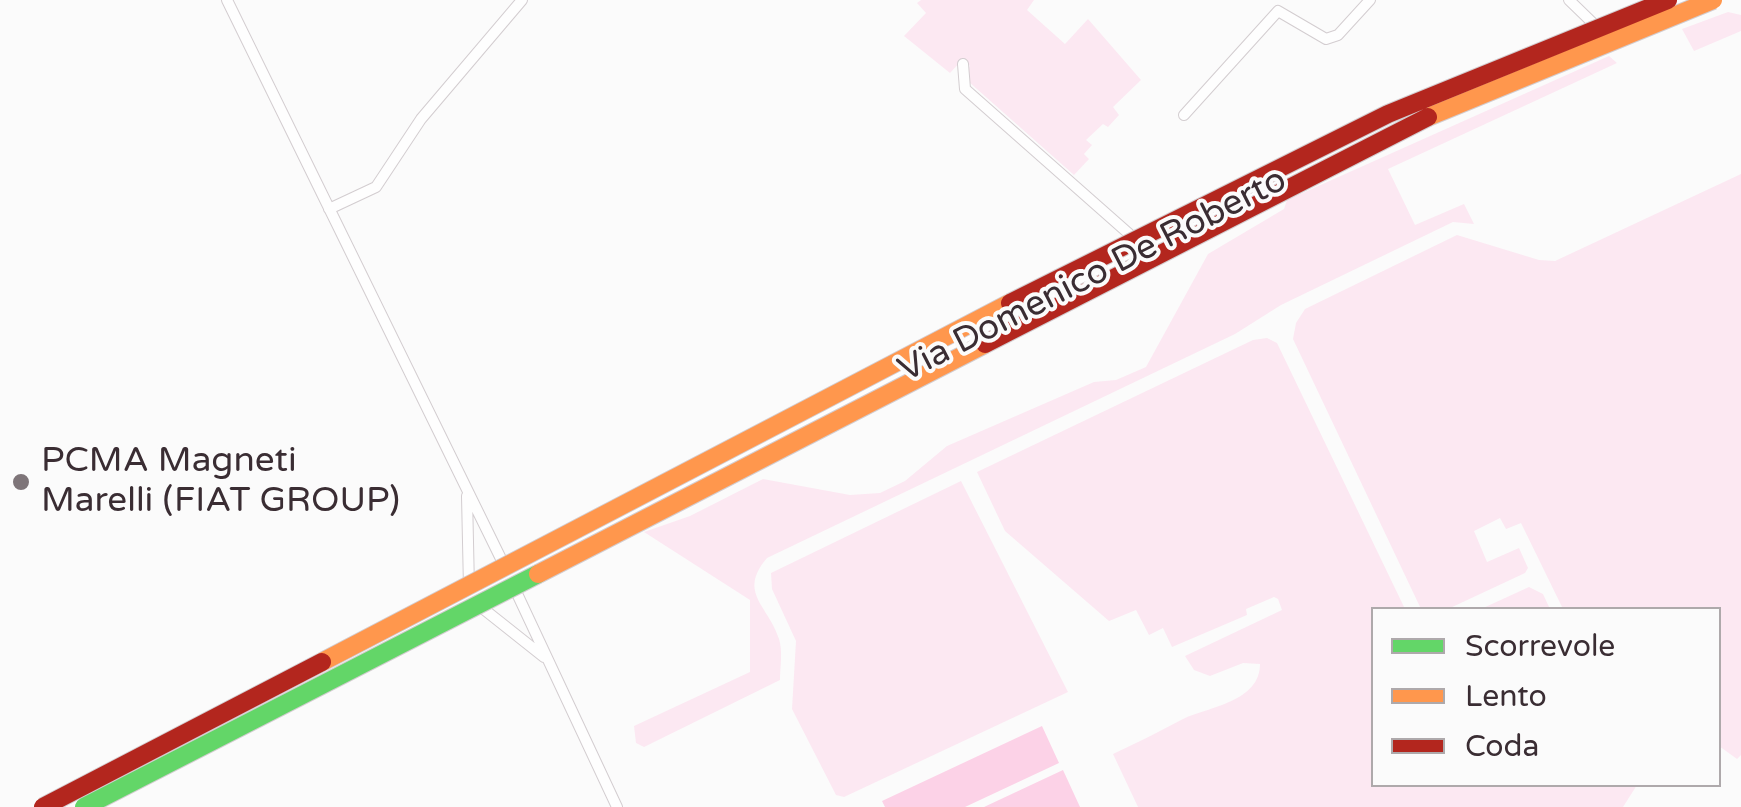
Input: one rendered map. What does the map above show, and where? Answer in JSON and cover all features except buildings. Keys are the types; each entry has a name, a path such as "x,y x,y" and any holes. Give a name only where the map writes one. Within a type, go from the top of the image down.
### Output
{"highway":[{"path":"1571,37 1649,0"},
{"path":"43,807 1075,269 1388,114 1668,0"},
{"path":"84,807 1445,108 1713,0"}],"street":[{"path":"226,0 510,578 616,807"},
{"path":"329,209 376,186 421,119 522,0"},
{"path":"1184,115 1278,11 1326,39 1338,35 1370,0"},
{"path":"1569,0 1603,33"},
{"name":"Via Domenico De Roberto","path":"59,807 1393,124 1689,0"},
{"path":"963,64 965,89 1146,248"},
{"path":"466,490 466,572 472,597 492,620 520,635 548,661"}],"shaded area":[{"path":"1034,0 1027,10 1065,44 1088,19 1141,80 1113,107 1119,115 1108,127 1103,124 1086,140 1092,145 1084,154 1089,159 1074,175 969,82 964,74 970,66 963,59 950,73 904,36 926,13 917,3"},
{"path":"1728,12 1741,15 1741,31 1694,51 1682,29"},
{"path":"1609,56 1617,63 1388,169 1415,225 1464,204 1474,224 1453,222 1281,305 1235,334 767,558 758,570 755,590 779,639 780,680 644,747 636,743 634,726 750,672 750,600 644,532 690,516 763,479 850,495 880,493 905,481 947,446 1094,382 1116,380 1146,367 1208,254 1284,209 1287,200"},
{"path":"1741,174 1741,755 1737,759 1721,747 1721,607 1562,607 1521,523 1506,529 1500,518 1474,531 1487,562 1519,548 1528,568 1525,573 1452,607 1420,607 1293,339 1296,323 1305,309 1457,235 1539,260 1555,261"},
{"path":"1267,338 1277,343 1404,607 1371,607 1371,787 1636,787 1623,807 1138,807 1113,754 1183,719 1231,701 1251,687 1260,664 1243,663 1210,676 1194,670 1185,656 1282,610 1278,599 1274,597 1246,609 1247,615 1172,647 1163,628 1149,635 1136,610 1109,621 1005,531 977,472 1253,340"},
{"path":"961,481 1068,692 844,797 836,795 792,709 796,641 772,589 771,573"},
{"path":"1529,587 1543,594 1549,607 1485,607"},
{"path":"1042,726 1059,763 965,807 885,807 882,801"},
{"path":"1063,770 1080,807 984,807"}],"traffic: fast":[{"path":"84,807 538,574"}],"traffic: slow":[{"path":"1428,117 1713,0"},
{"path":"322,662 1010,303"},
{"path":"538,574 985,344"}],"traffic: jam":[{"path":"1010,303 1388,114 1668,0"},
{"path":"985,344 1428,117"},
{"path":"43,807 322,662"}],"place":[{"name":"PCMA Magneti Marelli (FIAT GROUP)","path":"21,482"}]}
